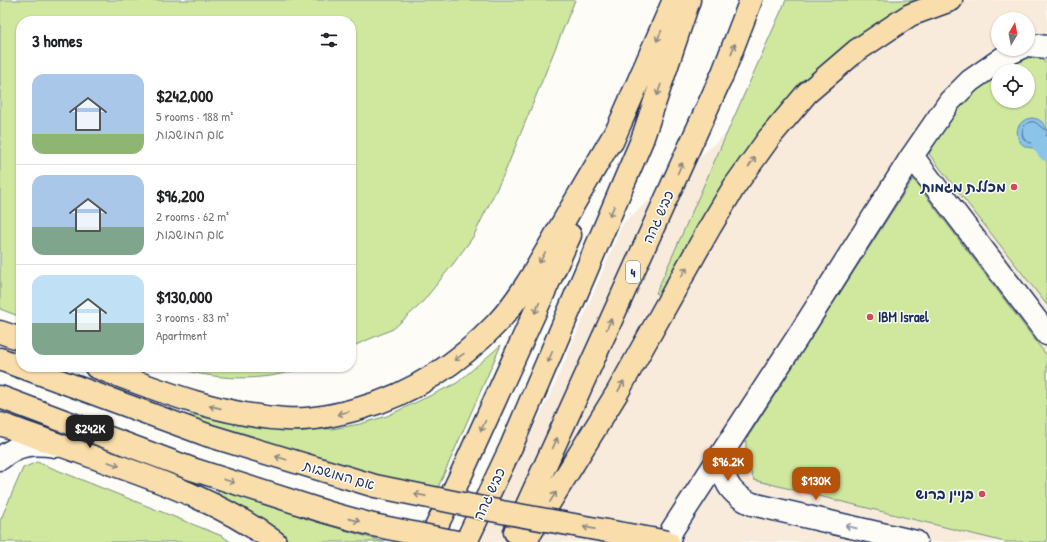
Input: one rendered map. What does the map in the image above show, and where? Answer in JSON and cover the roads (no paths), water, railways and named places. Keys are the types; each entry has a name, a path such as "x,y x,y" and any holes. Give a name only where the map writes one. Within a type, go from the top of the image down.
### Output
{"main road":[{"path":"429,542 460,477 618,128 674,0"},
{"name":"כביש גהה","path":"466,542 511,447 642,140 688,0"},
{"name":"כביש גהה","path":"510,542 723,73 751,0"},
{"path":"525,542 617,393 734,187 769,138 807,93 856,51 910,15 952,0"},
{"path":"110,372 192,402 234,412 286,419 303,419 339,414 376,404 407,390 467,351 497,323 527,284 618,128"},
{"path":"0,332 16,337"},
{"name":"אם המושבות","path":"0,359 16,365"},
{"name":"אם המושבות","path":"35,372 207,435 375,486 502,512 668,542"},
{"path":"0,397 192,469 333,514 374,525 457,542"},
{"path":"0,424 154,478 211,503 255,527 276,542"}],"street":[{"path":"1035,46 1047,47"},
{"path":"668,542 672,530 912,156 950,101 970,81 1006,56"},
{"path":"912,156 1047,334"},
{"path":"0,460 24,445 36,443 64,446"},
{"path":"727,446 724,469 728,486 741,498 752,504"},
{"path":"697,492 916,542"}],"water":[{"path":"1032,118 1038,119 1046,127 1046,139 1038,147 1032,148 1026,147 1018,139 1017,133 1018,127 1026,119"}],"waterway":[{"path":"1041,144 1047,152"}],"place":[{"name":"מכללת מגמות","path":"1014,187"},
{"name":"IBM Israel","path":"870,317"},
{"name":"בניין ברוש","path":"982,494"}]}
